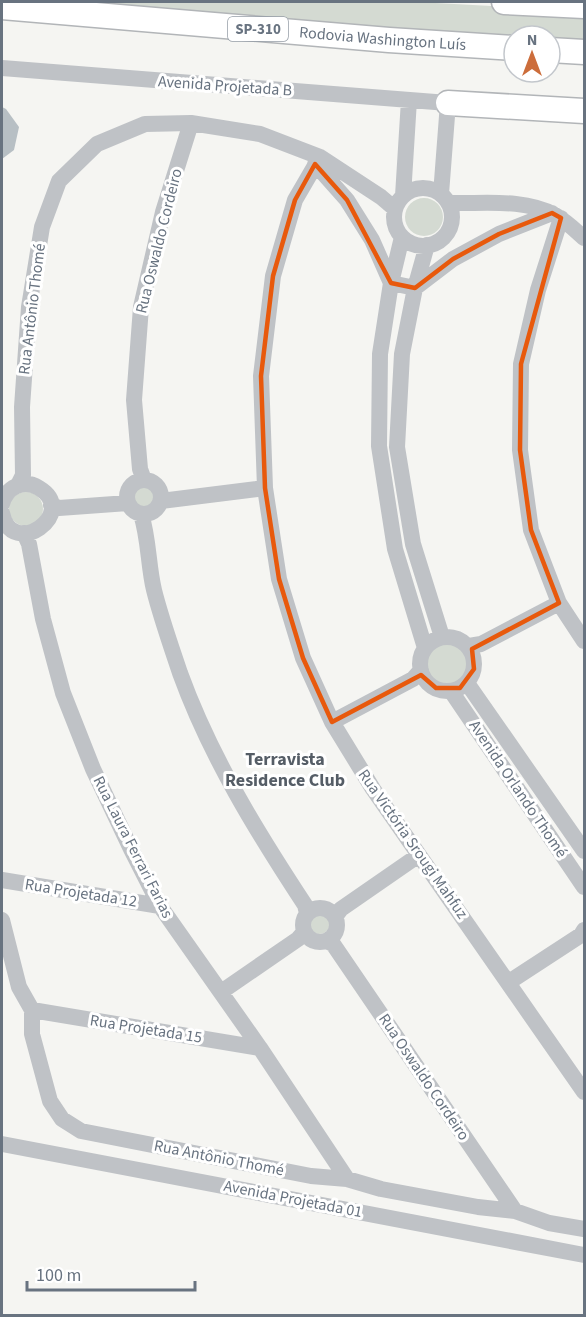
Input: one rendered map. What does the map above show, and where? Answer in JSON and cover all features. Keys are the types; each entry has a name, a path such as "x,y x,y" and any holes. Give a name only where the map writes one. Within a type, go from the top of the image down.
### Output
{"highway":[{"path":"504,2 585,6"},
{"name":"Rodovia Washington Luís","path":"2,7 502,47"},
{"path":"562,51 585,52"},
{"path":"448,103 585,111"}],"street":[{"name":"Avenida Projetada B","path":"2,68 448,103"},
{"path":"409,100 399,202 394,219 402,237 409,242 427,246 436,243 449,230 448,103"},
{"name":"Rua Antônio Thomé","path":"23,481 22,407 29,307 42,227 59,181 97,144 146,124 190,123 260,134 317,160 381,197 399,202"},
{"name":"Rua Oswaldo Cordeiro","path":"141,476 134,400 141,307 163,212 190,123"},
{"path":"317,160 347,200 372,240 391,283"},
{"name":"Rua Victória Srougi Mahfuz","path":"317,160 296,200 273,276 261,376 265,488 279,579 303,658 332,722 373,789 585,1092"},
{"path":"399,202 412,190 422,188 432,189 447,203 493,202 522,205 556,216 585,238"},
{"path":"391,283 415,288 453,259 499,234 556,216"},
{"path":"556,216 521,364 520,450 531,530 559,603 585,641"},
{"path":"402,237 391,283 380,354 379,446 395,549 425,648"},
{"path":"427,246 415,288 402,354 398,447 413,544 442,637"},
{"path":"124,500 130,487 141,476 155,483 165,497"},
{"path":"2,504 7,492 23,481 40,488 54,508"},
{"path":"144,518 154,512 165,497 265,488"},
{"path":"54,508 124,500"},
{"path":"124,500 144,518 154,589 185,684 217,759 263,841 308,909"},
{"path":"14,531 43,527 54,508"},
{"name":"Rua Laura Ferrari Farias","path":"14,531 43,619 63,693 93,769 160,906 260,1048 347,1179"},
{"path":"474,648 559,603"},
{"path":"419,676 422,655 425,648 433,641 442,637 457,638 474,648"},
{"path":"419,676 436,688 451,691 460,688 467,682 474,669 474,648"},
{"path":"332,722 419,676"},
{"name":"Avenida Orlando Thomé","path":"467,682 585,851"},
{"name":"Avenida Orlando Thomé","path":"451,691 585,887"},
{"path":"336,912 419,855"},
{"name":"Rua Projetada 12","path":"2,880 160,906"},
{"path":"308,909 322,907 336,912"},
{"path":"303,936 303,922 308,909"},
{"path":"303,936 317,942 330,941 337,927 336,912"},
{"name":"Rua Antônio Thomé","path":"2,920 20,987 32,1010 32,1034 50,1101 62,1119 81,1131 311,1176 347,1179 381,1189 478,1207 515,1210 549,1223 585,1229"},
{"path":"509,982 583,933"},
{"path":"221,992 303,936"},
{"name":"Rua Oswaldo Cordeiro","path":"330,941 515,1210"},
{"name":"Rua Projetada 15","path":"32,1010 260,1048"},
{"name":"Avenida Projetada 01","path":"2,1144 585,1255"}],"highlighted area":[{"path":"315,164 347,200 391,283 415,288 453,259 499,234 552,213 561,218 521,364 520,450 531,530 559,603 472,649 474,669 460,688 436,688 421,675 332,722 303,658 279,579 265,488 261,376 273,276 295,200"}],"shaded area":[{"path":"2,2 417,2 584,11 584,45 562,44 562,24 502,24 502,40"},
{"path":"2,107 19,127 14,150 2,159"},
{"path":"424,198 438,203 443,217 438,231 424,236 410,231 405,217 410,203"},
{"path":"140,487 148,487 154,493 154,501 148,507 140,507 134,501 134,493"},
{"path":"26,492 38,497 43,509 38,521 26,526 14,521 9,509 14,497"},
{"path":"447,643 455,644 462,649 467,656 467,672 462,679 455,684 447,685 439,684 432,679 427,672 426,664 427,656 432,649 439,644"},
{"path":"319,912 329,919 330,923 323,933 319,934 309,927 308,923 315,913"}],"district":[{"name":"Terravista Residence Club","path":"285,769"}]}
